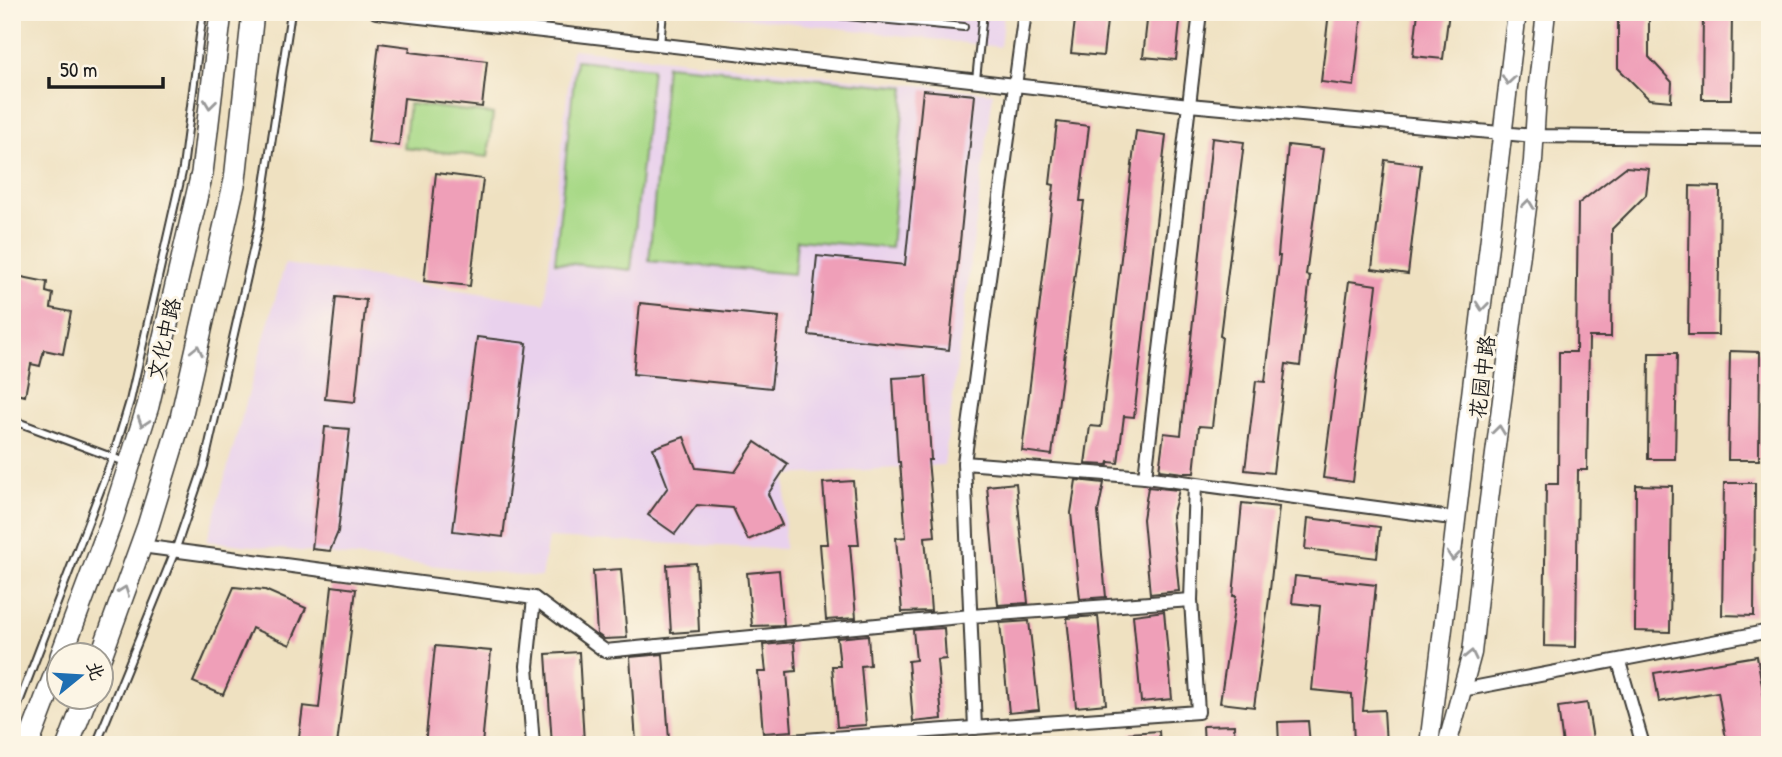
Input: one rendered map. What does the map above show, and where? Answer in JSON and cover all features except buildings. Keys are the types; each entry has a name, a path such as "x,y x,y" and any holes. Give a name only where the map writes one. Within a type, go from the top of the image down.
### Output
{"main road":[{"name":"文化中路","path":"66,642 112,520 121,460 148,406 202,173 221,12"},
{"name":"文化中路","path":"106,642 141,546 181,418 235,180 253,12"},
{"path":"1429,745 1517,12"},
{"name":"花园中路","path":"1447,745 1472,653 1535,136 1546,12"},
{"path":"28,745 46,698"},
{"path":"68,745 81,712"}],"street":[{"path":"376,12 1189,104 1501,133 1535,136 1770,139"},
{"path":"975,728 964,463 1025,12"},
{"path":"1145,477 1200,12"},
{"path":"964,463 1145,477 1444,517"},
{"path":"733,745 1198,712 1191,600 1195,484"},
{"path":"141,546 534,598 605,651 971,616 1191,600"},
{"path":"533,745 527,666 534,598"},
{"path":"1462,690 1770,631"},
{"path":"1619,662 1643,745"}],"lane":[{"path":"12,721 121,460 130,401 183,168 202,12"},
{"path":"96,745 175,551 204,466 259,224 291,12"},
{"path":"660,45 663,12"},
{"path":"805,12 964,27"},
{"path":"976,80 983,12"},
{"path":"12,420 121,460"}],"shaded area":[{"path":"699,12 1004,12 1000,47"},
{"path":"572,49 993,93 944,465 786,475 784,549 548,538 541,577 207,541 285,264 545,303"}],"green space":[{"path":"576,60 652,68 631,270 555,262"},
{"path":"666,65 905,87 891,248 797,240 794,274 649,261"},
{"path":"409,104 493,114 488,157 404,148"}]}
